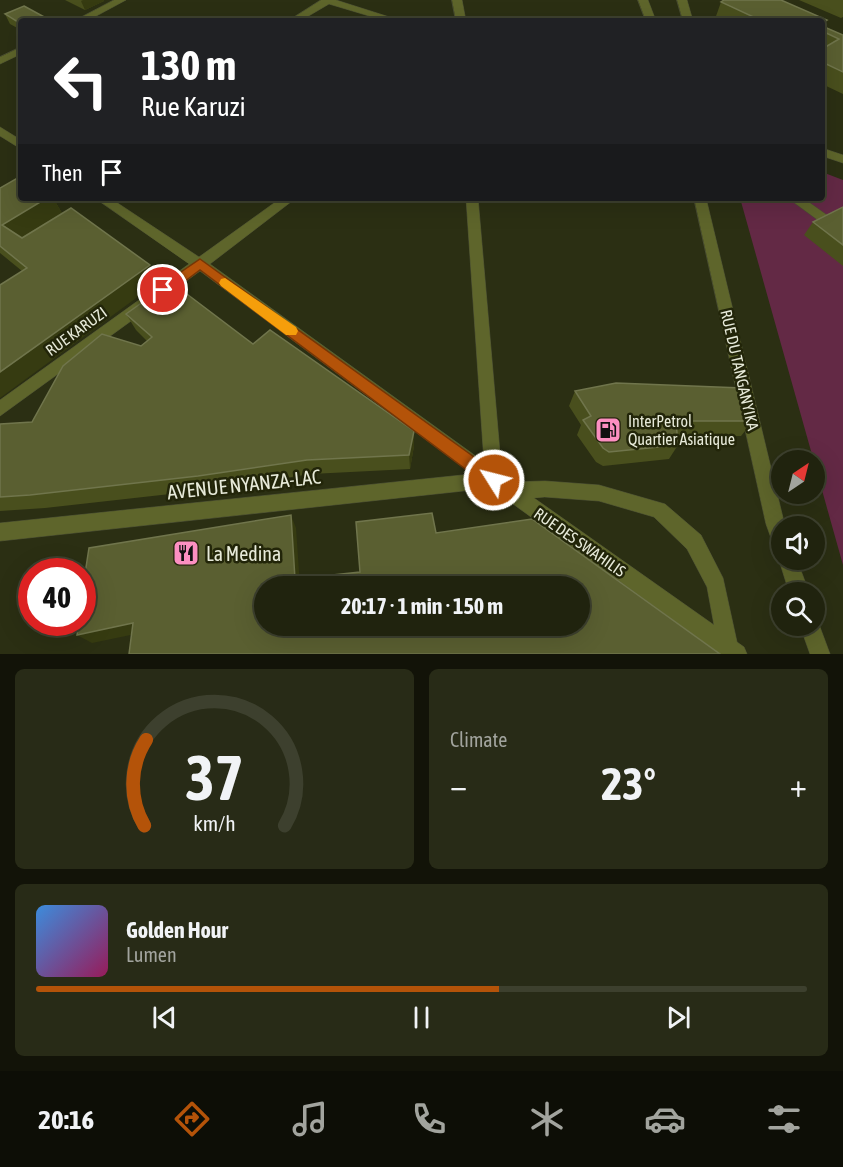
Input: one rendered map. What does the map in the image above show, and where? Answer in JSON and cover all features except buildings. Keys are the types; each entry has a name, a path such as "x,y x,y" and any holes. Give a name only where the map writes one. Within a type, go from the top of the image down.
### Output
{"street":[{"path":"85,18 121,0"},
{"path":"298,18 328,0 387,18"},
{"path":"457,0 460,18"},
{"path":"643,0 650,18"},
{"path":"682,0 687,18"},
{"path":"0,61 18,52"},
{"path":"0,131 18,143"},
{"path":"825,153 843,159"},
{"name":"RUE DES SWAHILIS","path":"106,201 200,264 501,486 733,651"},
{"name":"RUE KARUZI","path":"0,408 286,201"},
{"path":"472,201 501,486"},
{"name":"RUE DU TANGANYIKA","path":"701,201 773,516"},
{"path":"798,201 831,223"},
{"name":"AVENUE NYANZA-LAC","path":"0,532 501,486 599,493 659,510 694,542 716,585 733,651"},
{"path":"814,636 820,654"}],"shaded area":[{"path":"825,173 843,180 843,565 825,501 825,450 811,450 741,201 825,201"}],"slow traffic":[{"path":"225,283 291,331"}],"place":[{"name":"InterPetrol Quartier Asiatique","path":"608,430"},
{"name":"La Medina","path":"186,553"}],"route":[{"path":"163,290 200,264 494,480"}]}
